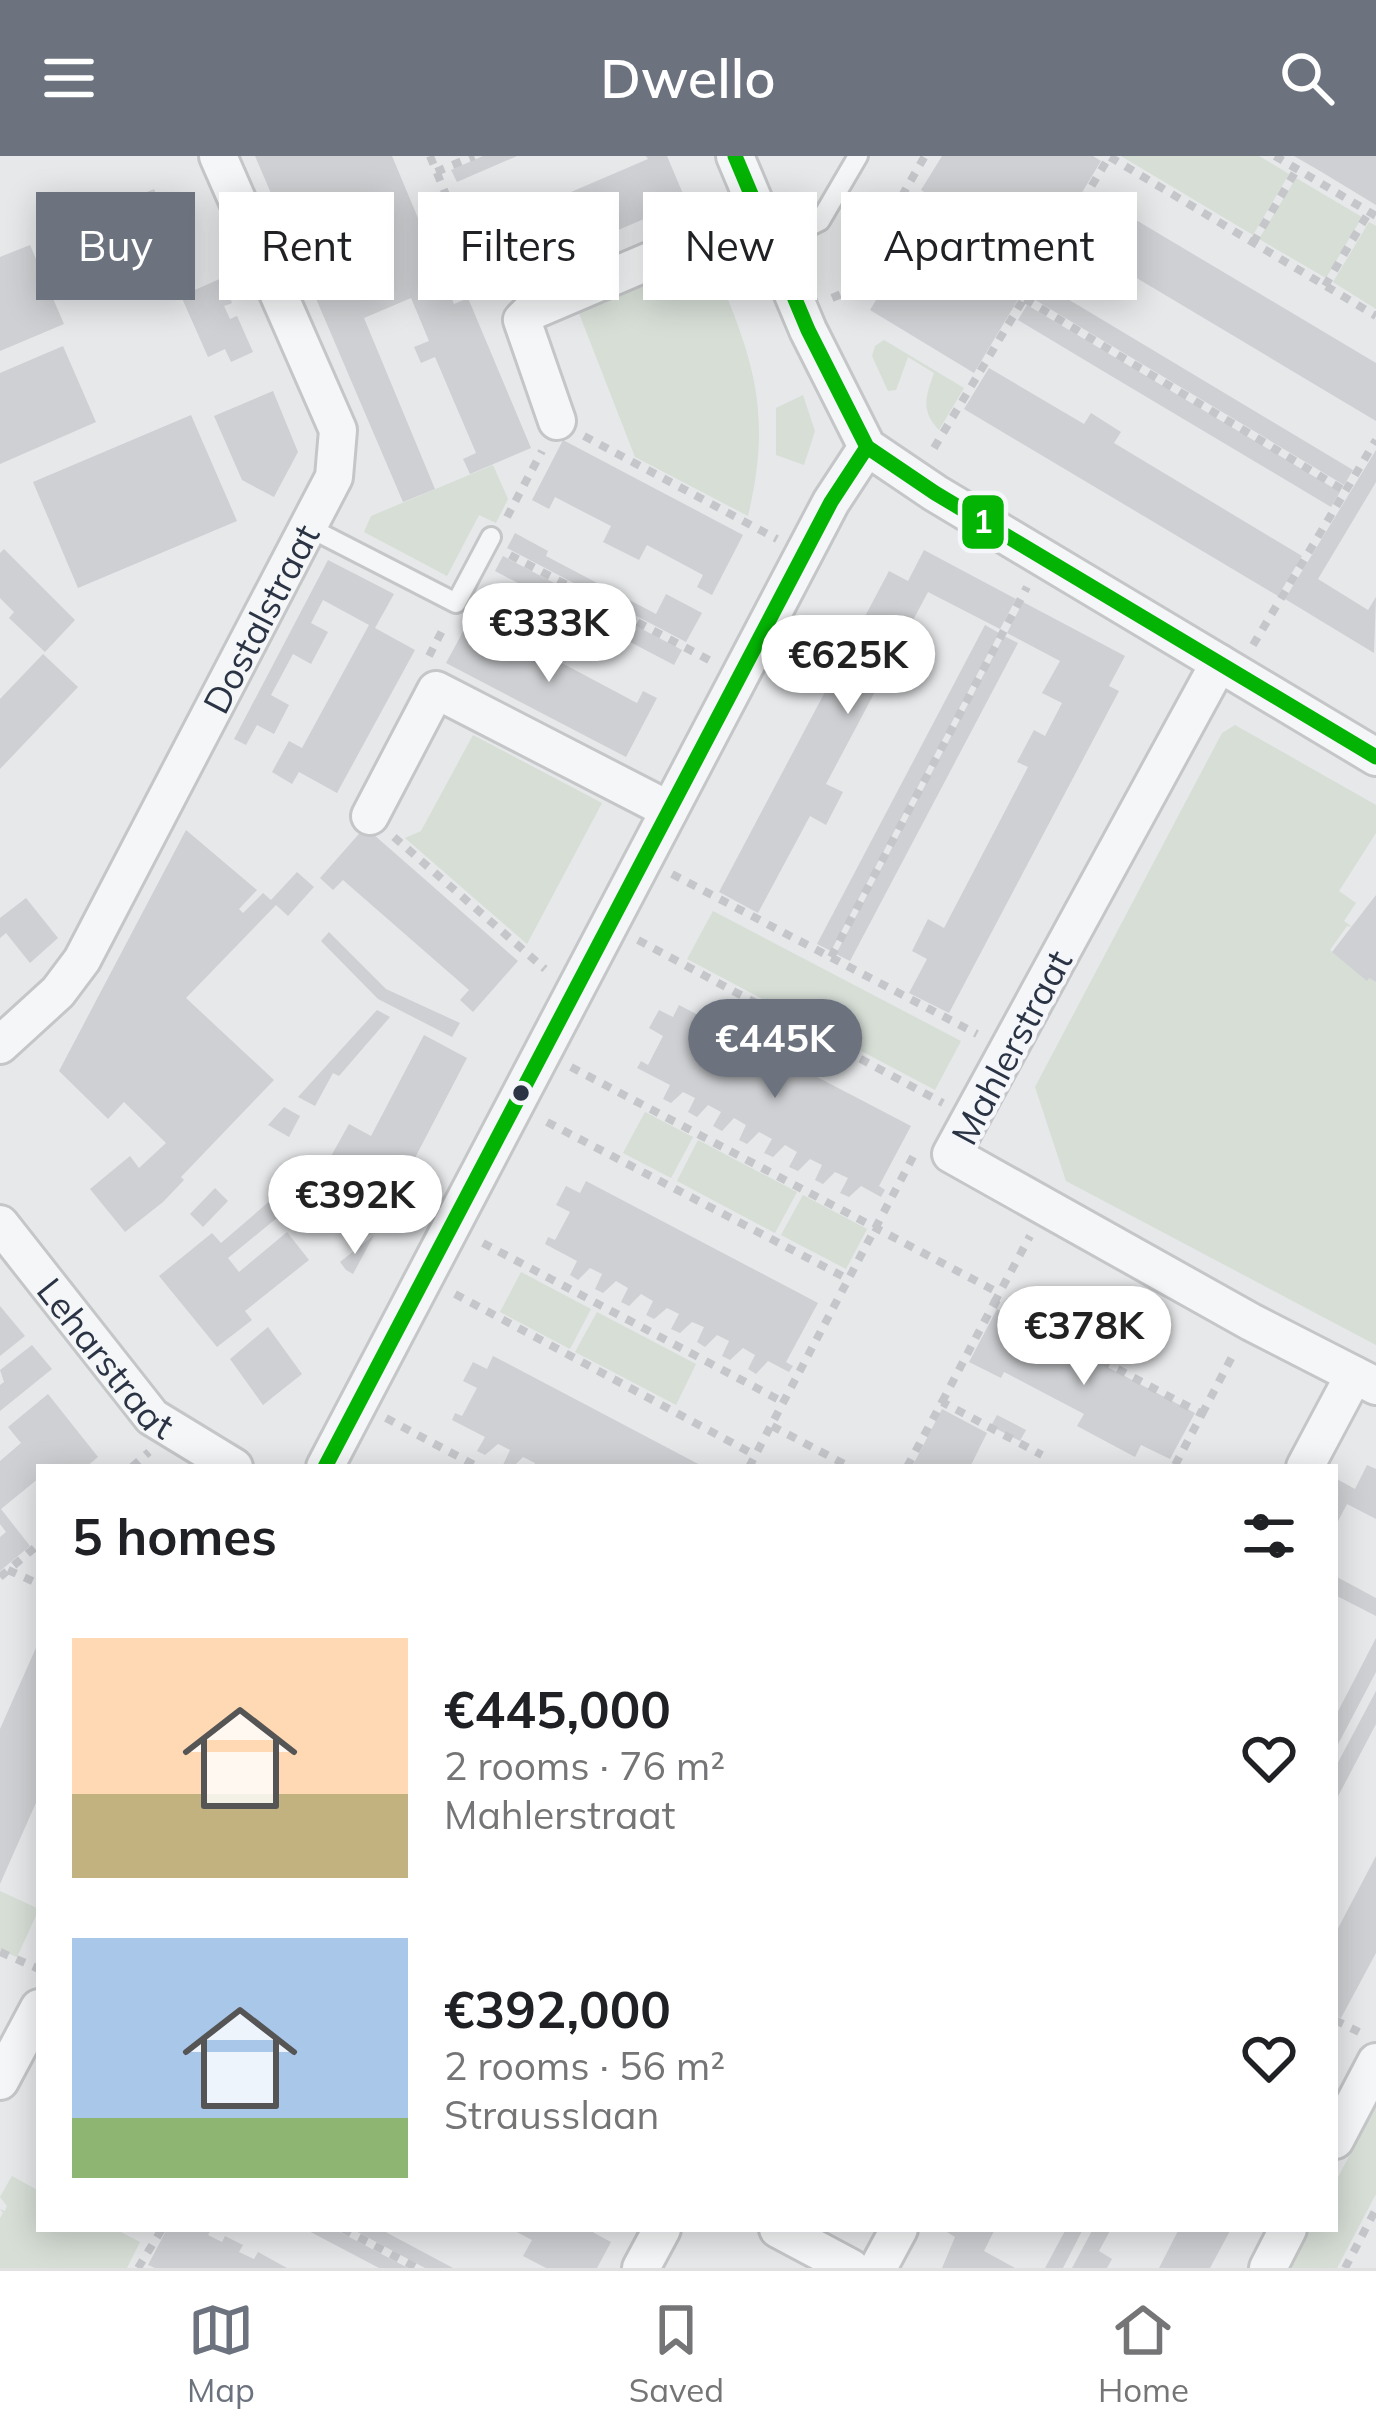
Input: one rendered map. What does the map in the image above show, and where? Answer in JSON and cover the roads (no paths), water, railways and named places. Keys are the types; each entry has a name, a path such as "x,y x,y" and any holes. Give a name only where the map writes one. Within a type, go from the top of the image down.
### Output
{"street":[{"name":"Dostalstraat","path":"0,1045 58,992 82,960 334,476 338,430 218,156"},
{"path":"735,156 750,192"},
{"path":"557,422 522,320 530,313 643,273"},
{"path":"796,300 867,447 1376,757"},
{"path":"327,1464 831,502 867,447"},
{"name":"Mahlerstraat","path":"1228,668 1006,1050 951,1154 1251,1322 1365,1380 1307,1464"},
{"path":"370,816 436,690 669,811"},
{"name":"Leharstraat","path":"0,1224 152,1417 229,1464"},
{"path":"0,2081 36,2014"},
{"path":"1338,2134 1376,2062"},
{"path":"641,2268 660,2232"},
{"path":"784,2232 851,2268"},
{"path":"878,2268 896,2232"},
{"path":"1268,2268 1286,2232"}],"lane":[{"path":"817,222 858,156"},
{"path":"308,526 456,603 489,540"}]}
